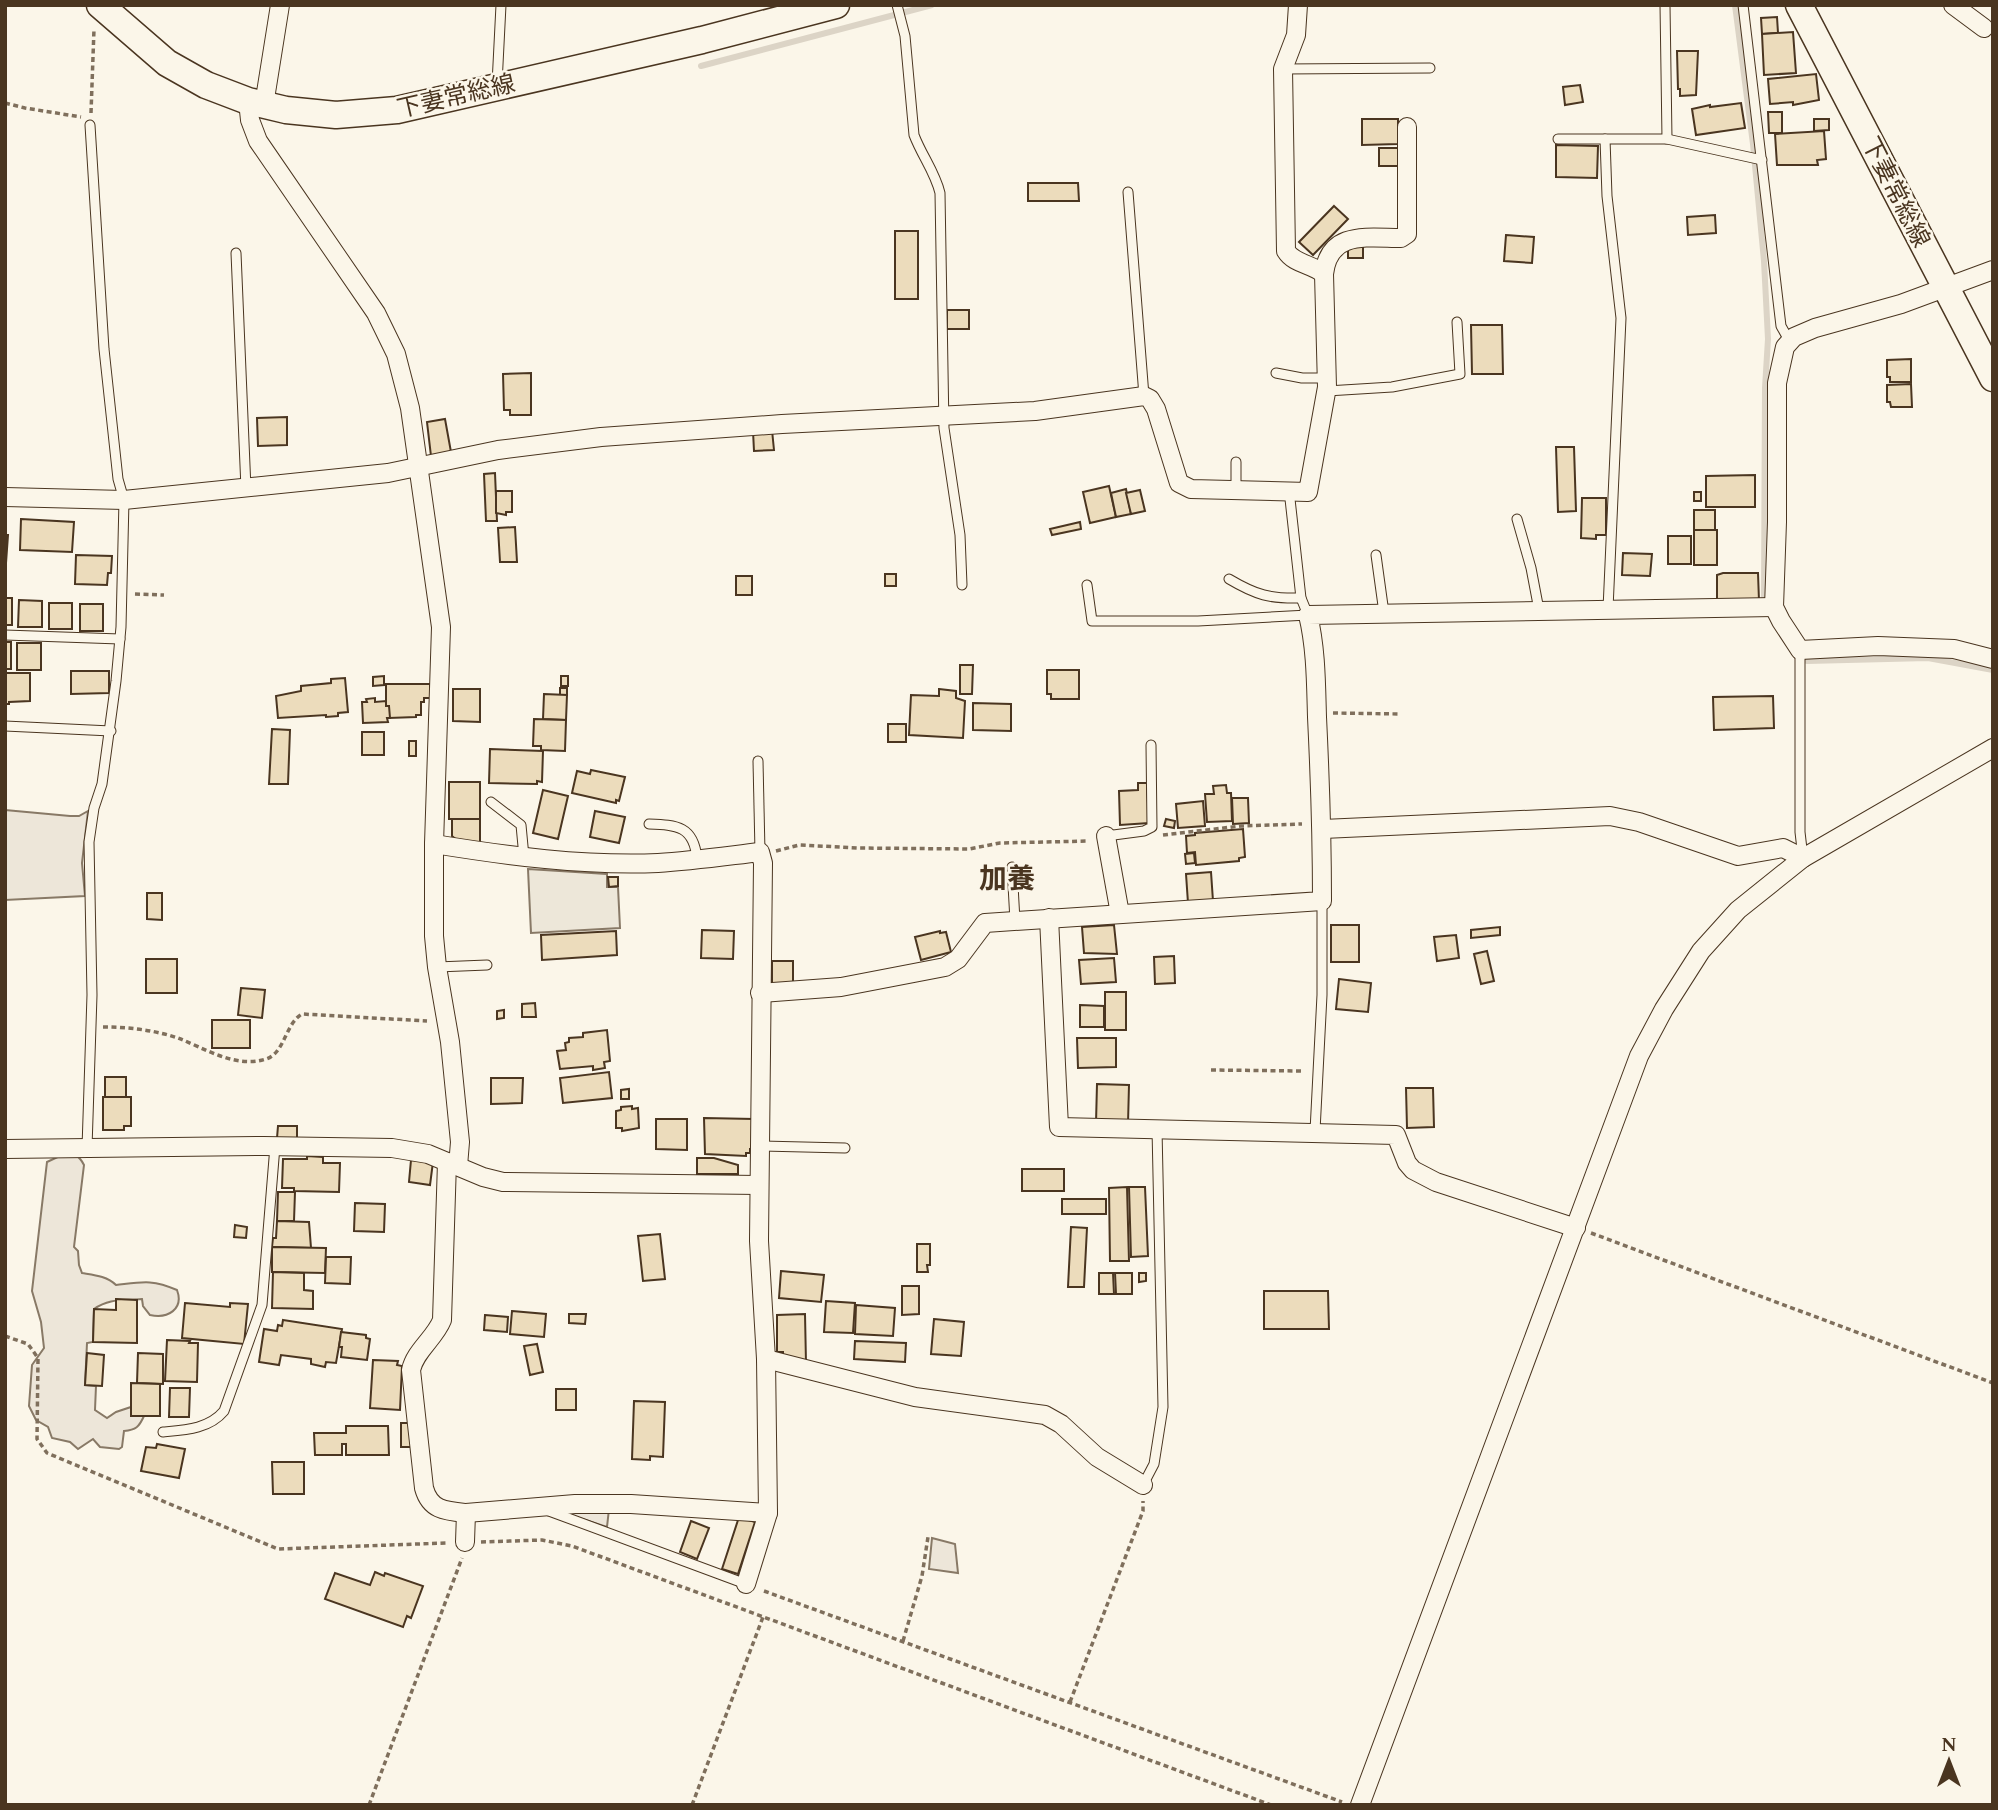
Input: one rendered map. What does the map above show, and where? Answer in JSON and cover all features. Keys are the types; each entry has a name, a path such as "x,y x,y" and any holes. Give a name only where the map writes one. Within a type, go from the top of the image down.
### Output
{"main road":[{"name":"下妻常総線","path":"97,13 167,63 206,85 256,103 310,114 354,115 397,110 702,40 836,5"},
{"name":"下妻常総線","path":"1799,5 1993,378"}],"street":[{"path":"280,5 250,120 258,141 376,313 396,354 408,398 420,467 441,627 434,936 460,1142 453,1164 442,1320 437,1333 413,1360 411,1370 427,1498 432,1506 439,1509 466,1513 534,1507 631,1504 768,1513"},
{"path":"1298,5 1296,35 1283,69 1286,251 1291,259 1314,266 1324,274"},
{"path":"1953,5 1984,28"},
{"path":"5,497 124,500 361,477 498,450 601,437 944,414 1035,411 1144,396 1150,399 1156,409 1179,483 1191,489 1308,492 1327,384 1324,274 1326,259 1343,243 1355,238 1401,238 1407,234 1407,127"},
{"path":"1993,270 1901,304 1815,328 1794,337 1785,347 1777,383 1774,607 1800,650 1878,646 1954,649 1993,659"},
{"path":"761,993 841,988 945,967 958,959 985,923 1322,901 1323,829 1312,629 1304,606 1384,613 1774,607"},
{"path":"1360,1805 1639,1056 1664,1009 1702,951 1738,910 1803,858 1993,748"},
{"path":"1323,829 1611,816 1639,822 1738,856 1783,848 1803,858"},
{"path":"1106,836 1120,914"},
{"path":"434,844 524,857 621,863 761,855 764,863 759,1241 766,1359 768,1513 746,1584"},
{"path":"1049,918 1059,1127 1396,1135 1407,1163 1413,1170 1436,1182 1576,1228"},
{"path":"5,1149 275,1146 410,1150 503,1182 759,1185"},
{"path":"766,1359 915,1397 1045,1415 1061,1424 1097,1457 1143,1485"},
{"path":"465,1542 466,1513"}],"lane":[{"path":"497,87 501,5"},
{"path":"897,5 902,22 914,135 936,177 940,193 946,450 960,535 962,585"},
{"path":"1665,5 1667,139"},
{"path":"1743,5 1757,158 1781,326 1790,342"},
{"path":"1283,69 1430,68"},
{"path":"87,1148 92,918 89,842 111,731 120,639 124,500 118,479 104,349 90,125"},
{"path":"1558,139 1667,139 1757,158"},
{"path":"1605,139 1607,196 1621,318 1608,609"},
{"path":"1128,192 1144,396"},
{"path":"236,253 246,489"},
{"path":"1276,373 1327,384 1392,387 1460,374 1457,322"},
{"path":"1236,462 1236,490"},
{"path":"1289,490 1304,606"},
{"path":"1517,519 1539,610"},
{"path":"1376,555 1384,613"},
{"path":"1229,579 1251,592 1304,606"},
{"path":"1087,585 1092,621 1198,621 1304,606"},
{"path":"5,635 120,639"},
{"path":"1800,650 1800,832 1803,858"},
{"path":"5,726 111,731"},
{"path":"1106,836 1144,831 1152,827 1151,746"},
{"path":"758,761 761,855"},
{"path":"491,802 521,825 524,857"},
{"path":"649,824 673,825 687,832 693,840 696,859"},
{"path":"1012,867 1016,921"},
{"path":"1315,1131 1322,901"},
{"path":"437,967 487,965"},
{"path":"1143,1485 1154,1464 1163,1408 1157,1129"},
{"path":"163,1432 187,1430 217,1420 224,1411 262,1305 275,1146"},
{"path":"760,1146 845,1148"},
{"path":"534,1507 746,1584"}],"path":[{"path":"90,125 97,13"},
{"path":"5,103 58,114 78,115 90,125"},
{"path":"122,593 164,595"},
{"path":"1317,712 1401,714"},
{"path":"761,855 799,845 969,849"},
{"path":"91,1027 131,1028 152,1032 177,1038 227,1058 254,1061 273,1055 296,1018 302,1014 391,1020 446,1020"},
{"path":"1211,1070 1318,1071"},
{"path":"1576,1228 1993,1383"},
{"path":"5,1336 28,1345 38,1358 37,1439 47,1453 278,1549 542,1540 572,1546 1271,1805"},
{"path":"1070,1702 1143,1511 1143,1485"},
{"path":"903,1641 922,1576 928,1537"},
{"path":"369,1805 463,1554 465,1542"},
{"path":"746,1584 1350,1805"},
{"path":"692,1805 764,1617"}],"shaded area":[{"path":"5,810 70,816 79,816 88,811 82,863 85,896 5,900"},
{"path":"528,869 607,874 607,887 618,887 620,928 531,933"},
{"path":"64,1154 76,1156 84,1165 74,1247 78,1251 82,1273 96,1275 116,1285 140,1282 161,1284 177,1290 179,1297 173,1311 157,1316 150,1315 143,1306 142,1299 111,1302 94,1309 93,1342 87,1343 85,1385 96,1386 95,1410 107,1418 131,1407 131,1415 144,1416 137,1427 124,1431 122,1447 119,1449 100,1447 93,1439 78,1449 70,1442 52,1438 48,1427 36,1420 29,1406 32,1365 44,1348 41,1322 32,1291 47,1162"},
{"path":"609,1509 607,1527 561,1512"},
{"path":"932,1538 955,1544 958,1573 929,1569"}],"building":[{"path":"1777,17 1778,33 1762,34 1761,18"},
{"path":"1793,32 1796,73 1764,75 1762,34"},
{"path":"1677,51 1698,51 1696,95 1680,96"},
{"path":"1816,74 1819,100 1793,105 1793,102 1770,104 1768,79"},
{"path":"1580,85 1583,102 1565,105 1563,87"},
{"path":"1741,103 1745,128 1696,135 1692,109"},
{"path":"1768,112 1782,112 1782,133 1769,133"},
{"path":"1362,119 1398,119 1398,144 1362,145"},
{"path":"1814,119 1829,119 1829,130 1814,131"},
{"path":"1824,131 1826,159 1817,160 1818,165 1777,165 1775,134"},
{"path":"1556,145 1598,146 1597,178 1556,177"},
{"path":"1379,148 1399,148 1399,166 1379,166"},
{"path":"1028,183 1078,183 1079,201 1028,201"},
{"path":"1334,206 1348,219 1313,255 1299,242"},
{"path":"1715,215 1716,233 1688,235 1687,217"},
{"path":"895,231 918,231 918,299 895,299"},
{"path":"1506,235 1534,237 1532,263 1504,261"},
{"path":"1348,247 1363,247 1363,258 1348,258"},
{"path":"947,310 969,310 969,329 947,329"},
{"path":"1471,325 1502,325 1503,374 1472,374"},
{"path":"1911,359 1911,382 1890,382 1890,377 1887,377 1887,360"},
{"path":"531,373 531,415 510,415 510,410 504,410 503,374"},
{"path":"1911,384 1912,407 1891,407 1890,402 1887,402 1887,385"},
{"path":"287,417 287,445 258,446 257,418"},
{"path":"445,419 451,452 431,456 427,422"},
{"path":"772,430 774,450 754,451 753,431"},
{"path":"1556,447 1574,447 1576,511 1558,512"},
{"path":"495,473 497,521 486,521 484,474"},
{"path":"1755,475 1755,507 1706,507 1706,476"},
{"path":"1109,486 1116,517 1090,523 1083,492"},
{"path":"1126,489 1131,514 1116,517 1111,493"},
{"path":"1140,490 1145,511 1131,514 1126,493"},
{"path":"496,491 512,491 512,512 506,512 506,515 496,513"},
{"path":"1694,492 1701,492 1701,501 1694,501"},
{"path":"1582,498 1606,498 1606,535 1596,535 1596,539 1581,538"},
{"path":"1694,510 1715,510 1715,530 1694,530"},
{"path":"21,519 74,522 72,552 20,550"},
{"path":"1080,522 1081,529 1052,535 1050,529"},
{"path":"515,527 517,562 500,562 498,528"},
{"path":"1694,530 1717,530 1717,565 1694,565"},
{"path":"5,535 8,535 5,577"},
{"path":"1668,536 1691,536 1691,564 1668,564"},
{"path":"1623,553 1652,554 1650,576 1622,575"},
{"path":"76,555 112,556 107,585 75,584"},
{"path":"1758,573 1759,601 1717,601 1717,575"},
{"path":"885,574 896,574 896,586 885,586"},
{"path":"736,576 752,576 752,595 736,595"},
{"path":"5,598 12,598 12,625 5,625"},
{"path":"19,600 42,601 42,627 18,627"},
{"path":"49,603 72,603 72,629 49,629"},
{"path":"80,604 103,604 103,631 80,631"},
{"path":"5,642 11,642 11,669 5,669"},
{"path":"17,643 41,643 41,670 17,670"},
{"path":"960,665 973,665 972,694 960,694"},
{"path":"1047,670 1079,670 1079,699 1051,699 1051,694 1047,694"},
{"path":"71,671 109,671 109,693 71,694"},
{"path":"5,673 30,673 30,701 5,704"},
{"path":"384,676 384,685 373,686 373,677"},
{"path":"561,676 568,676 568,686 561,686"},
{"path":"345,678 348,712 338,713 338,716 278,718 276,696 301,691 301,686 331,683 331,679"},
{"path":"386,684 430,684 430,698 424,698 424,702 421,702 421,715 389,718"},
{"path":"560,688 567,688 567,695 560,695"},
{"path":"453,689 480,689 480,722 453,721"},
{"path":"939,689 956,691 956,698 965,701 963,738 909,735 911,695 939,696"},
{"path":"544,694 567,695 566,720 543,719"},
{"path":"1773,696 1774,728 1714,730 1713,697"},
{"path":"375,698 375,702 386,701 390,718 387,718 388,722 363,723 362,702"},
{"path":"973,703 1011,704 1011,731 973,730"},
{"path":"534,719 566,720 565,751 541,750 541,746 533,746"},
{"path":"888,724 906,724 906,742 888,742"},
{"path":"272,729 290,730 288,784 269,784"},
{"path":"362,732 384,732 384,755 362,755"},
{"path":"409,741 416,741 416,756 409,756"},
{"path":"490,749 543,751 542,782 489,783"},
{"path":"591,770 625,777 619,801 616,800 616,803 572,793 577,771 590,774"},
{"path":"449,782 480,782 480,819 449,819"},
{"path":"1138,783 1147,783 1149,823 1120,825 1119,791 1138,790"},
{"path":"1226,785 1227,793 1231,793 1232,821 1207,822 1205,794 1214,794 1213,786"},
{"path":"543,790 568,796 558,839 533,833"},
{"path":"1232,798 1248,798 1249,823 1233,824"},
{"path":"1203,801 1205,826 1178,828 1176,804"},
{"path":"595,811 625,817 619,843 590,837"},
{"path":"452,819 480,819 480,843 460,843 452,836"},
{"path":"1166,819 1175,821 1174,828 1164,826"},
{"path":"1243,829 1245,857 1239,858 1239,861 1196,865 1195,852 1187,853 1186,836"},
{"path":"1194,853 1195,863 1186,864 1185,854"},
{"path":"1211,872 1213,901 1188,903 1186,874"},
{"path":"608,877 618,877 618,886 609,887"},
{"path":"147,893 162,893 162,920 147,919"},
{"path":"1114,925 1117,954 1084,953 1082,927"},
{"path":"1331,925 1359,925 1359,962 1331,962"},
{"path":"1500,927 1500,935 1471,938 1471,930"},
{"path":"702,930 734,931 733,959 701,958"},
{"path":"616,931 617,955 542,960 541,935"},
{"path":"946,932 951,952 921,960 915,937"},
{"path":"1456,935 1459,958 1437,961 1434,937"},
{"path":"1487,951 1494,981 1481,984 1474,954"},
{"path":"1174,956 1175,983 1155,984 1154,957"},
{"path":"1114,958 1116,982 1081,984 1079,960"},
{"path":"146,959 177,959 177,993 146,993"},
{"path":"772,961 793,961 793,983 772,983"},
{"path":"1339,979 1371,983 1368,1012 1336,1009"},
{"path":"241,988 265,990 262,1018 238,1015"},
{"path":"1105,992 1126,992 1126,1030 1105,1030"},
{"path":"535,1003 536,1017 522,1017 522,1004"},
{"path":"1080,1005 1104,1006 1104,1027 1080,1027"},
{"path":"504,1010 504,1018 497,1019 497,1011"},
{"path":"212,1020 250,1020 250,1048 212,1048"},
{"path":"607,1030 610,1061 604,1062 605,1068 593,1070 593,1066 560,1069 557,1051 566,1050 565,1043 569,1042 569,1038"},
{"path":"1077,1038 1116,1038 1116,1067 1078,1068"},
{"path":"609,1072 612,1098 563,1103 560,1078"},
{"path":"105,1077 126,1077 126,1097 105,1097"},
{"path":"491,1078 523,1078 522,1103 491,1104"},
{"path":"1097,1084 1129,1085 1128,1124 1096,1123"},
{"path":"1406,1088 1433,1088 1434,1127 1407,1128"},
{"path":"629,1089 629,1099 621,1099 621,1090"},
{"path":"103,1097 131,1097 131,1126 124,1126 124,1130 103,1130"},
{"path":"632,1106 632,1109 638,1108 639,1128 622,1131 622,1128 616,1128 616,1111 621,1110 621,1107"},
{"path":"704,1118 754,1119 753,1149 746,1153 746,1156 705,1154"},
{"path":"656,1119 687,1119 687,1150 656,1149"},
{"path":"278,1126 297,1126 297,1138 277,1138"},
{"path":"307,1156 323,1157 323,1163 340,1163 339,1192 294,1191 294,1188 282,1188 283,1159 307,1159"},
{"path":"697,1158 714,1158 738,1165 738,1174 697,1174"},
{"path":"411,1160 433,1162 430,1185 409,1182"},
{"path":"1022,1169 1064,1169 1064,1191 1022,1191"},
{"path":"1127,1187 1129,1261 1110,1261 1109,1188"},
{"path":"1129,1187 1145,1187 1148,1256 1131,1257"},
{"path":"278,1192 295,1192 294,1221 277,1221"},
{"path":"1062,1199 1106,1199 1106,1214 1062,1214"},
{"path":"355,1203 385,1204 384,1232 354,1231"},
{"path":"277,1221 309,1222 311,1248 272,1247 273,1238 276,1238"},
{"path":"235,1225 247,1227 246,1238 234,1237"},
{"path":"1071,1227 1087,1228 1084,1287 1068,1287"},
{"path":"660,1234 665,1279 643,1281 638,1236"},
{"path":"917,1244 930,1244 928,1272 917,1272"},
{"path":"272,1247 326,1248 325,1273 272,1272"},
{"path":"326,1257 351,1257 350,1284 325,1283"},
{"path":"781,1271 824,1275 821,1302 779,1298"},
{"path":"273,1272 304,1273 304,1290 313,1291 313,1309 272,1308"},
{"path":"1099,1273 1113,1273 1114,1294 1099,1294"},
{"path":"1115,1273 1132,1273 1132,1294 1116,1294"},
{"path":"1139,1273 1146,1273 1146,1281 1139,1282"},
{"path":"902,1286 919,1286 919,1314 902,1315"},
{"path":"1264,1291 1328,1291 1329,1329 1264,1329"},
{"path":"116,1299 137,1300 137,1343 93,1342 94,1309 116,1310"},
{"path":"826,1301 855,1303 853,1333 824,1332"},
{"path":"185,1303 230,1307 230,1303 248,1304 244,1344 182,1338"},
{"path":"856,1305 895,1308 893,1336 855,1334"},
{"path":"512,1311 546,1314 544,1337 510,1334"},
{"path":"569,1314 586,1314 585,1324 569,1323"},
{"path":"805,1314 806,1363 783,1357 783,1352 777,1352 777,1315"},
{"path":"485,1315 508,1317 507,1332 484,1330"},
{"path":"934,1319 964,1322 961,1356 931,1354"},
{"path":"283,1320 342,1329 336,1363 326,1362 325,1367 311,1364 311,1359 281,1355 279,1365 259,1362 264,1329 277,1331"},
{"path":"341,1332 366,1335 366,1338 370,1339 367,1360 341,1357"},
{"path":"167,1340 198,1343 197,1382 165,1381"},
{"path":"855,1341 906,1343 905,1362 854,1359"},
{"path":"537,1344 543,1372 530,1375 524,1346"},
{"path":"87,1353 104,1355 102,1386 85,1385"},
{"path":"138,1353 163,1354 163,1384 137,1383"},
{"path":"373,1360 398,1361 397,1365 402,1366 400,1410 370,1408"},
{"path":"131,1383 160,1384 160,1416 131,1416"},
{"path":"170,1388 190,1388 189,1417 169,1417"},
{"path":"556,1389 576,1389 576,1410 556,1410"},
{"path":"634,1401 665,1402 663,1457 650,1456 650,1460 632,1459"},
{"path":"401,1423 413,1423 414,1447 401,1447"},
{"path":"346,1426 388,1426 389,1455 346,1455 346,1444 342,1444 342,1455 315,1455 314,1433 346,1433"},
{"path":"157,1444 185,1449 179,1478 141,1471 146,1447 156,1448"},
{"path":"272,1462 304,1462 304,1494 273,1494"},
{"path":"739,1517 755,1522 738,1574 722,1569"},
{"path":"691,1521 709,1528 697,1559 680,1552"},
{"path":"375,1572 423,1586 411,1618 407,1616 403,1627 325,1599 335,1573 370,1585"}],"waterway":[{"path":"701,66 932,5"},
{"path":"1735,5 1753,144 1768,339 1765,388 1764,598"},
{"path":"1807,661 1928,658 1993,670"}],"district":[{"name":"加養","path":"1007,878"}]}
